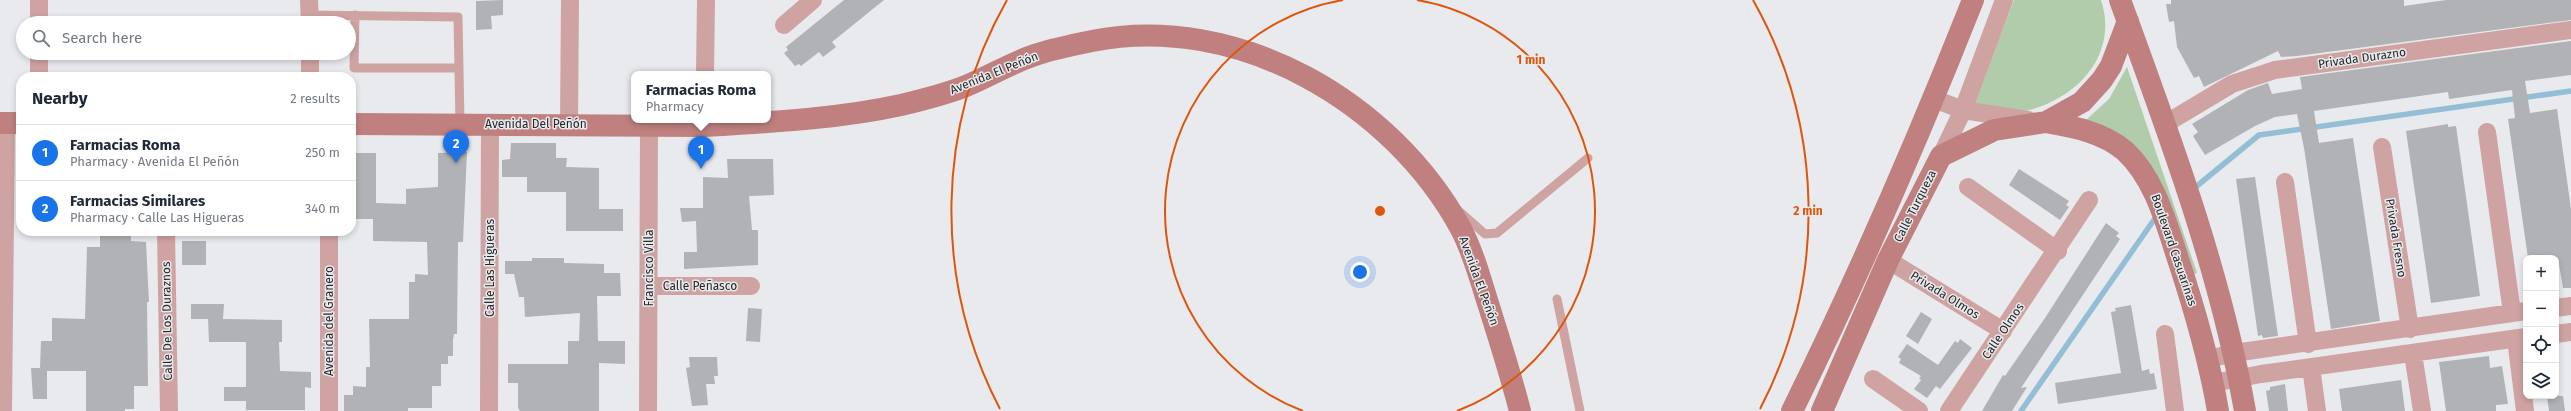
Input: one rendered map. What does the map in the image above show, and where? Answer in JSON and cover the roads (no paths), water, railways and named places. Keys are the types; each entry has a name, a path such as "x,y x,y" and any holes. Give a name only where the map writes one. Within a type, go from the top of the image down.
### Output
{"street":[{"path":"38,0 39,16"},
{"path":"569,124 570,0"},
{"path":"706,0 706,71"},
{"path":"784,25 813,0"},
{"name":"Calle Turqueza","path":"1792,411 1822,349 1934,99 1973,0"},
{"name":"Calle Turqueza","path":"1822,411 1888,260 1963,110 2004,0"},
{"path":"2120,0 2165,124 2217,283 2234,353 2245,411"},
{"path":"1941,156 1994,130 2046,122 2082,102 2102,80 2116,56 2128,21"},
{"name":"Privada Durazno","path":"2165,124 2232,84 2275,70 2571,30"},
{"name":"Avenida El Peñón","path":"771,119 834,115 901,104 964,86 1033,55 1095,41 1153,36 1204,42 1256,55 1313,79 1364,113 1407,154 1439,193 1471,250 1505,356 1520,411"},
{"path":"39,60 39,72"},
{"path":"310,60 310,72"},
{"name":"Boulevard Casuarinas","path":"1934,99 1963,110 2046,122 2081,129 2114,143 2134,161 2152,189 2161,209 2189,292 2208,359 2218,411"},
{"path":"3,411 9,123"},
{"name":"Avenida El Peñón","path":"649,126 705,123"},
{"name":"Avenida Del Peñón","path":"356,124 569,124 649,126"},
{"name":"Calle Las Higueras","path":"489,411 490,124"},
{"name":"Francisco Villa","path":"648,411 649,126"},
{"path":"2208,359 2234,353 2410,330 2519,312 2487,132"},
{"name":"Privada Fresno","path":"2382,147 2410,330"},
{"path":"2285,182 2308,344"},
{"path":"1968,187 2058,251"},
{"name":"Calle Olmos","path":"1949,411 2058,251 2089,200"},
{"name":"Calle De Los Duraznos","path":"166,236 169,411"},
{"name":"Avenida del Granero","path":"329,236 329,411"},
{"name":"Privada Olmos","path":"1888,260 2003,331"},
{"path":"2189,292 2217,283"},
{"name":"Calle Peñasco","path":"649,286 751,286"},
{"path":"2559,308 2571,306"},
{"path":"2559,334 2571,332"},
{"path":"2165,334 2175,411"},
{"path":"2213,383 2311,367 2521,338 2525,411"},
{"path":"2413,354 2422,411"},
{"path":"2311,367 2317,411"},
{"path":"1873,379 1919,411"}],"lane":[{"path":"309,13 458,17 460,124"},
{"path":"354,60 354,68 458,68"},
{"path":"1439,193 1485,234 1497,233 1588,158"},
{"path":"1557,299 1580,411"}],"waterway":[{"path":"2192,190 2259,135 2571,91"},
{"path":"2021,411 2158,214"}],"place":[{"name":"Farmacias Similares","path":"456,163"},
{"name":"Farmacias Roma","path":"701,169"}]}
